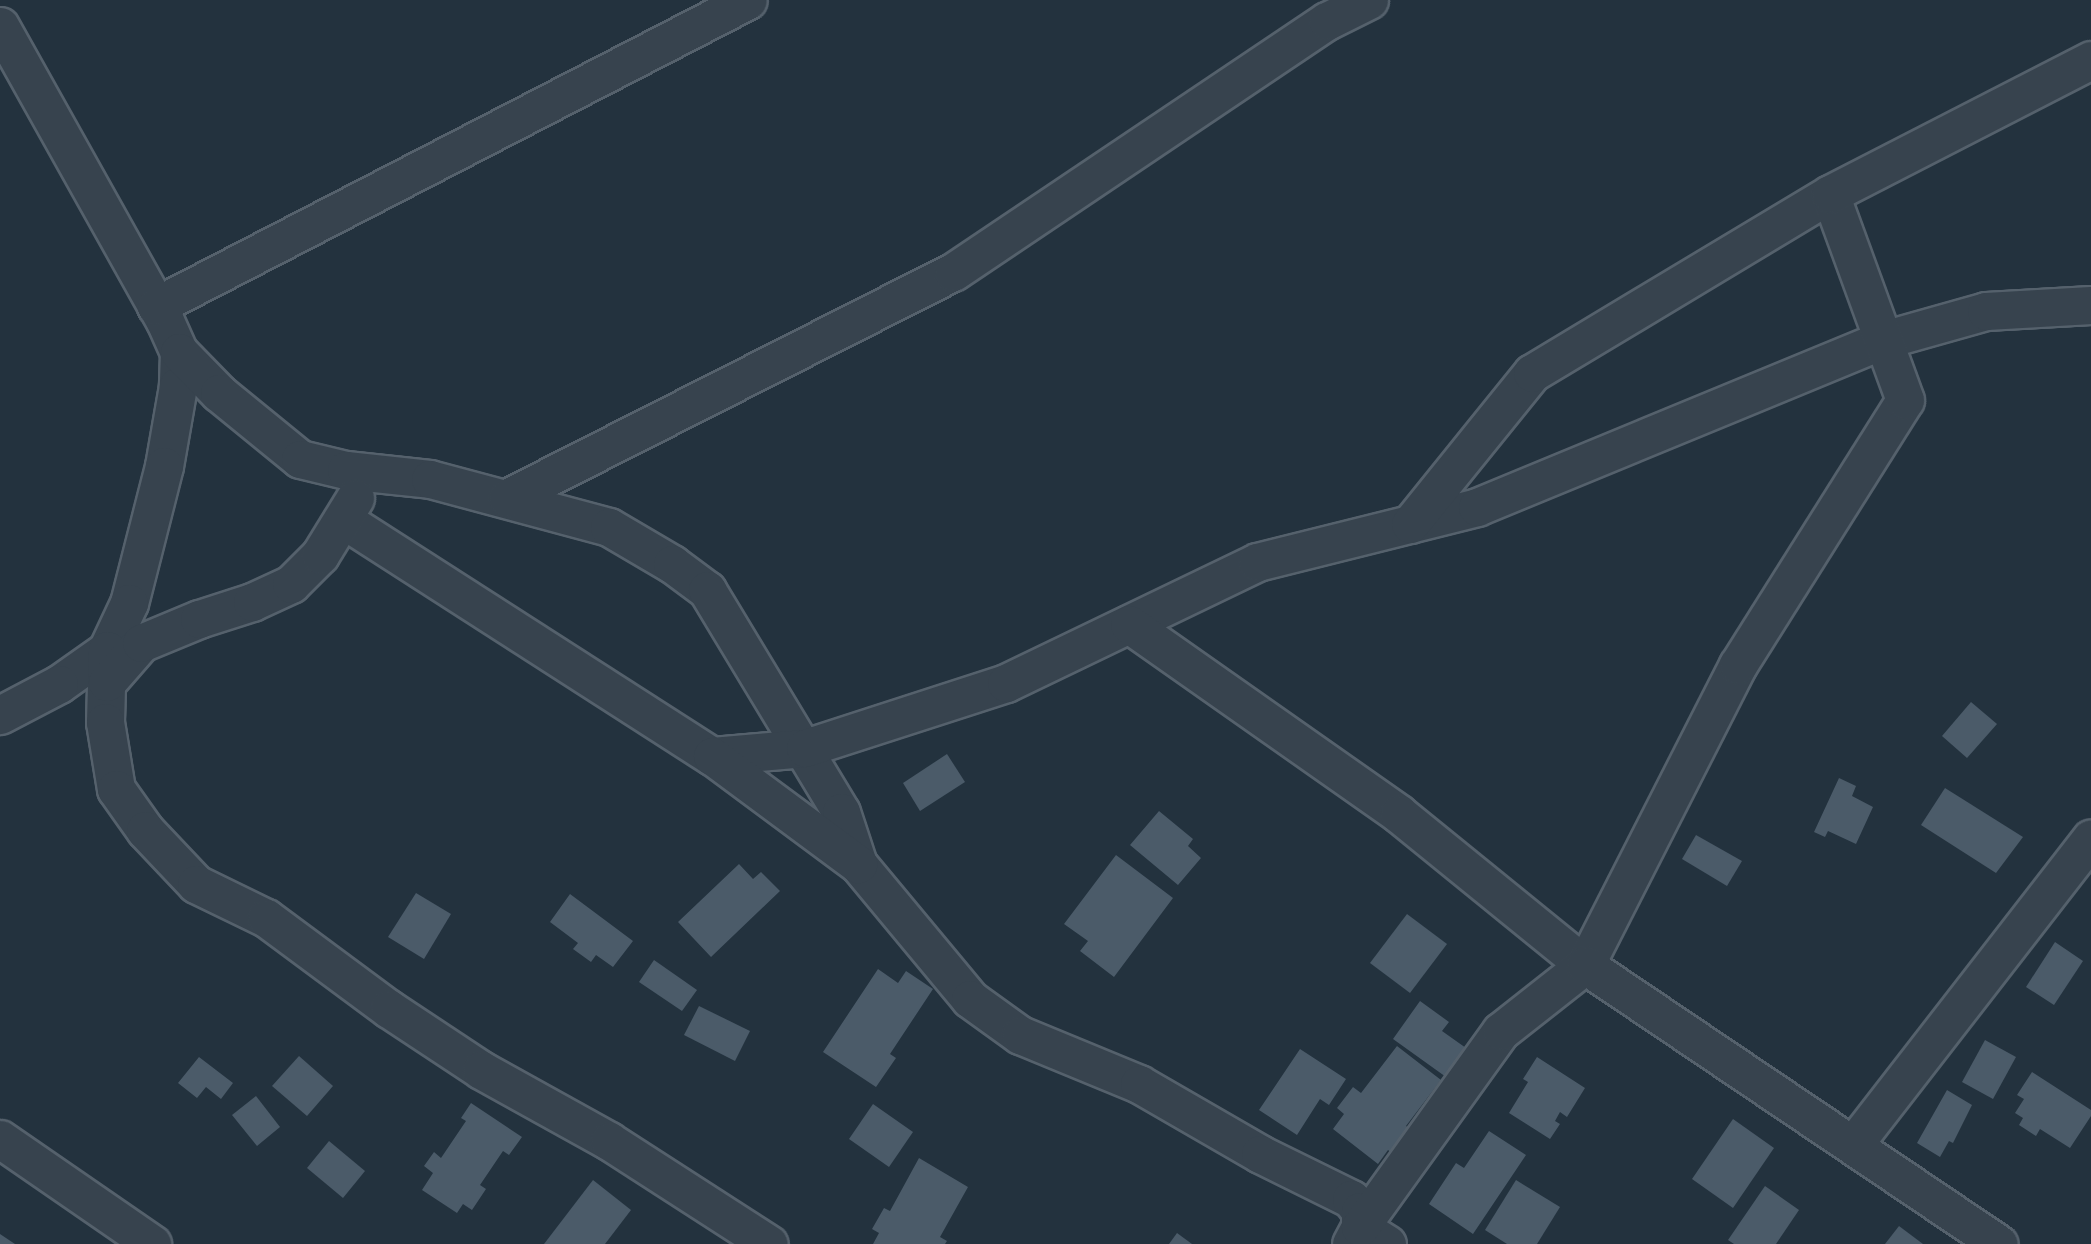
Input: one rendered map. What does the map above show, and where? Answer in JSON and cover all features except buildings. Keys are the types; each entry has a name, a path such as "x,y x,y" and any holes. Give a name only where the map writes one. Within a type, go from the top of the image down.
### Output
{"street":[{"path":"156,306 748,0"},
{"path":"508,498 953,272 1327,21 1369,0"},
{"path":"0,26 179,352 219,393 300,459 369,473 430,479 508,498 609,527 672,564 707,590 805,748 841,812 858,864"},
{"path":"1410,524 1532,373 1830,194 2091,60"},
{"path":"1366,1238 1501,1031 1585,965 1738,665 1905,400 1830,194"},
{"path":"712,756 805,748 1006,683 1257,562 1477,507 1883,340 1986,311 2091,305"},
{"path":"179,352 178,386 164,466 130,603 107,666 105,722 116,789 145,830 196,884 266,918 389,1009 481,1070 609,1141 769,1244"},
{"path":"0,715 59,684 107,666 141,643 199,619 252,602 290,583 320,555 344,520 369,473"},
{"path":"344,520 712,756 858,864 970,999 1020,1035 1139,1084 1260,1154 1351,1199 1360,1211 1366,1238"},
{"path":"1129,624 1399,814 1585,965 2000,1244"},
{"path":"1853,1145 2091,838"},
{"path":"0,1139 152,1244"}]}
